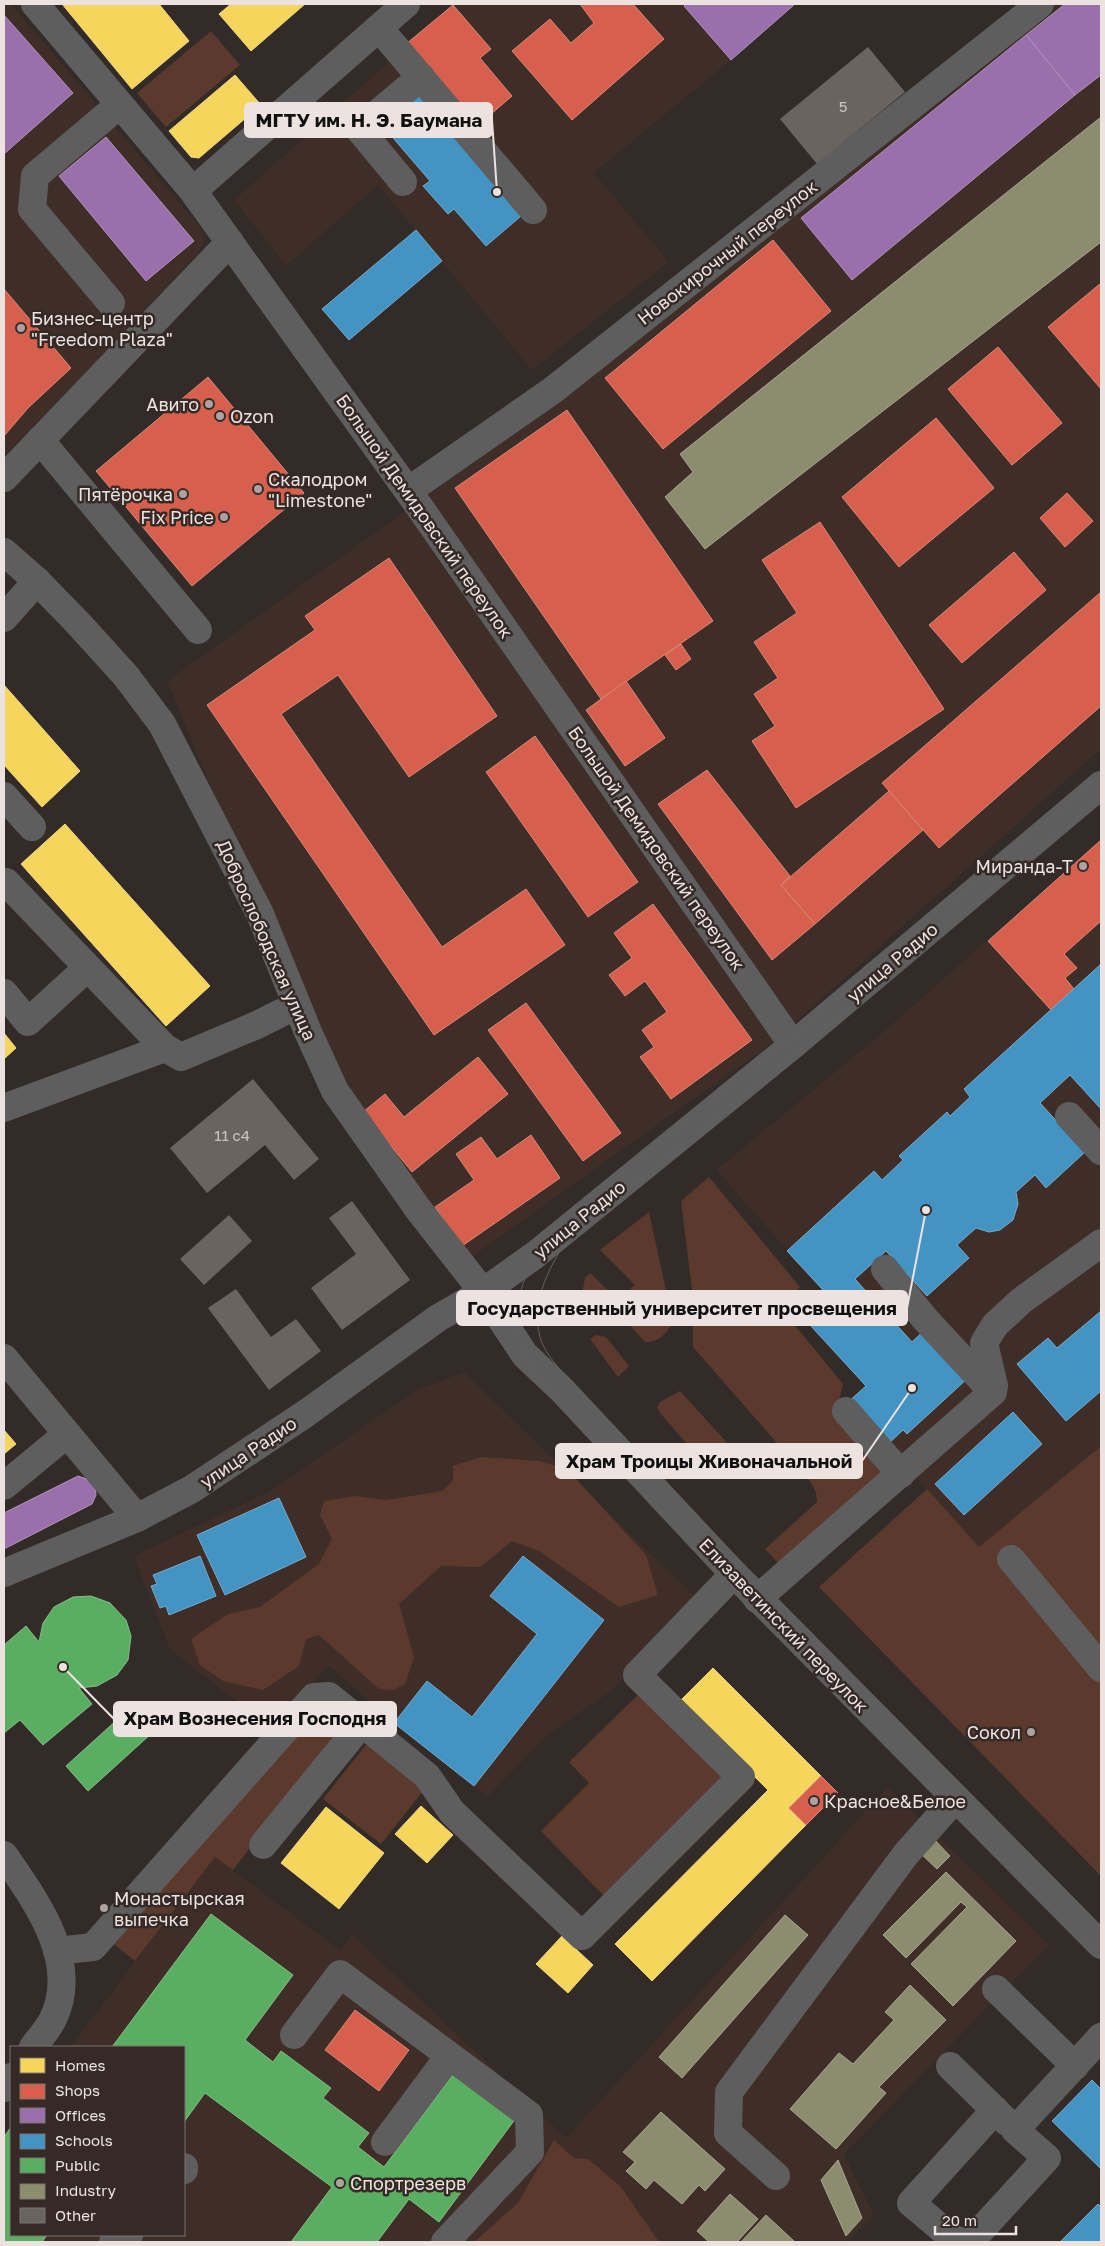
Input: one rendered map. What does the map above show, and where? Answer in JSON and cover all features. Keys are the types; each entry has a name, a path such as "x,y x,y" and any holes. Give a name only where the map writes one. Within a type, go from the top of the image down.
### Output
{"street":[{"name":"Большой Демидовский переулок","path":"35,4 193,191 408,491 793,1045"},
{"path":"193,191 406,4"},
{"name":"Новокирочный переулок","path":"408,491 553,390 1040,4"},
{"path":"379,28 533,210"},
{"path":"403,182 359,129 421,77"},
{"path":"111,303 32,209 35,176 119,105"},
{"path":"4,478 230,242"},
{"path":"40,440 198,630"},
{"name":"Доброслободская улица","path":"4,552 37,581 126,676 162,724 260,914 335,1091 418,1210 483,1292"},
{"path":"4,618 37,581"},
{"name":"улица Радио","path":"4,1573 137,1518 192,1490 305,1414 438,1318 483,1292 535,1255 793,1045 1101,785"},
{"path":"4,796 32,827"},
{"path":"6,882 165,1048 180,1057 257,1026 297,1005"},
{"path":"4,993 28,1022 87,968"},
{"path":"4,1108 165,1048"},
{"path":"1069,1116 1101,1151"},
{"path":"757,1598 993,1392 994,1386 984,1344 995,1325 1021,1301 1101,1243"},
{"path":"885,1269 925,1318 993,1392"},
{"name":"Елизаветинский переулок","path":"483,1292 526,1355 562,1390 757,1598 1101,1945"},
{"path":"4,1358 137,1518"},
{"path":"846,1411 901,1474"},
{"path":"4,1486 67,1434"},
{"path":"1011,1559 1101,1668"},
{"path":"57,1951 92,1947 314,1697 329,1696 427,1776 452,1812 582,1936 741,1777 637,1675 734,1574"},
{"path":"263,1845 363,1722"},
{"path":"776,2176 728,2133 729,2092 906,1854 956,1799"},
{"path":"4,1855 38,1905 57,1951 61,1970 61,1996 53,2020 34,2046"},
{"path":"294,2035 340,1974 529,2115 530,2152 445,2242"},
{"path":"996,1989 1075,2066"},
{"path":"1015,2130 1101,2038"},
{"path":"385,2142 449,2056"},
{"path":"950,2066 995,2110 1015,2130 1047,2158 970,2242 955,2240 911,2202 995,2110"},
{"path":"113,2242 127,2236"}],"shaded area":[{"path":"4,4 11,4 199,226 205,240 200,251 88,371 4,455"},
{"path":"454,4 682,4 731,60 594,173 669,262 532,370 378,185 286,266 234,200"},
{"path":"1052,4 1101,4 1101,749 772,1043 456,1268 351,1124 167,681 564,398"},
{"path":"211,31 240,65 166,127 137,93"},
{"path":"1101,840 1101,1446 978,1548 848,1402 866,1386 799,1313 823,1290 716,1170 875,1039"},
{"path":"709,1177 800,1287 779,1306 843,1384 837,1410 885,1472 783,1568 765,1549 817,1502 816,1492 810,1481 693,1347 692,1289 681,1201"},
{"path":"649,1212 673,1323 665,1334 658,1339 645,1342 616,1310 611,1311 580,1305 585,1278 590,1273 618,1300 635,1285 600,1250"},
{"path":"596,1335 606,1337 629,1366 618,1377 590,1339"},
{"path":"464,1372 695,1597 613,1690 551,1732 487,1797 394,1723 329,1666 270,1727 170,1650 134,1556 270,1491 417,1390"},
{"path":"680,1391 731,1447 717,1460 705,1462 699,1458 660,1413 657,1407 660,1402"},
{"name":"Сокол","path":"1101,1446 1101,1876 819,1587 927,1489 979,1547"},
{"path":"481,1457 540,1461 568,1470 646,1555 658,1595 619,1607 539,1551 512,1541 480,1567 441,1566 399,1604 414,1657 405,1684 393,1690 379,1689 319,1635 306,1639 299,1666 263,1690 223,1681 200,1665 191,1639 228,1614 260,1607 319,1564 332,1539 320,1515 324,1501 355,1496 386,1500 443,1491 453,1480 453,1466"},
{"path":"641,1692 727,1778 607,1899 541,1831 589,1783 569,1762"},
{"path":"321,1709 342,1729 233,1870 215,1857 135,1961 111,1942"},
{"path":"369,1741 427,1786 381,1844 323,1799"},
{"path":"888,1787 1049,1945 844,2154 874,2215 848,2242 4,2242 4,2137 10,2128 10,2236 185,2236 185,2046 71,2046 215,1857 340,1950 352,1934 566,2138"},
{"path":"554,2140 574,2158 588,2159 621,2187 659,2242 474,2242 518,2203"}],"building: Homes":[{"path":"62,4 159,4 189,41 132,89"},
{"path":"231,4 305,4 251,51 219,14"},
{"path":"235,75 261,105 199,158 191,157 169,131"},
{"path":"4,685 80,771 42,807 4,765"},
{"path":"65,824 210,986 166,1026 21,864"},
{"path":"4,1033 16,1048 4,1059"},
{"path":"4,1430 16,1444 4,1454"},
{"path":"713,1668 821,1776 789,1808 806,1825 652,1981 615,1944 768,1790 679,1702"},
{"path":"421,1806 453,1835 427,1863 395,1834"},
{"path":"326,1807 384,1853 339,1909 281,1863"},
{"path":"562,1936 593,1965 568,1993 536,1964"}],"building: Shops":[{"path":"580,4 633,4 664,39 572,120 512,51 550,19 571,43 594,23"},
{"path":"453,5 491,49 480,58 512,96 476,127 406,44"},
{"path":"773,240 831,311 663,449 605,378"},
{"path":"1101,283 1101,389 1048,327"},
{"name":"Бизнес-центр \"Freedom Plaza\"","path":"4,289 71,368 28,408 4,436"},
{"path":"998,347 1062,423 1012,465 948,389"},
{"path":"208,377 304,493 192,586 96,471"},
{"path":"567,410 713,621 601,699 455,488"},
{"path":"936,418 994,488 899,567 842,497"},
{"path":"1067,493 1093,521 1065,547 1040,518"},
{"path":"820,522 944,709 796,808 752,741 775,726 754,694 778,678 754,642 797,613 762,560"},
{"path":"1014,552 1046,590 962,663 929,625"},
{"path":"389,558 497,716 409,777 338,675 281,714 442,947 526,889 565,945 434,1035 207,705 315,630 305,616"},
{"path":"1101,592 1101,706 939,848 882,783"},
{"path":"681,644 691,659 676,670 665,655"},
{"path":"626,681 665,738 625,766 586,710"},
{"path":"535,736 638,882 588,917 486,772"},
{"path":"707,770 790,876 781,885 815,924 772,960 658,804"},
{"path":"889,791 923,830 815,924 781,885"},
{"path":"1101,840 1101,921 1064,954 1077,968 1065,978 1074,989 1051,1010 988,941"},
{"path":"653,904 752,1040 671,1099 640,1057 654,1047 642,1030 667,1012 645,981 625,996 609,975 632,958 614,933"},
{"path":"526,1003 621,1133 583,1161 488,1030"},
{"path":"478,1057 508,1094 412,1172 363,1112 385,1094 404,1117"},
{"path":"531,1135 560,1178 462,1246 435,1207 474,1180 456,1154 481,1137 497,1159"},
{"name":"Красное&Белое","path":"821,1776 838,1793 806,1825 789,1808"},
{"path":"355,2010 409,2050 379,2091 325,2050"}],"building: Offices":[{"path":"686,4 795,4 731,60 684,6"},
{"path":"1065,4 1101,4 1101,75 1075,95 1026,35"},
{"path":"4,15 73,93 4,154"},
{"path":"1026,35 1075,95 852,280 801,218"},
{"path":"106,137 194,241 146,281 59,176"},
{"path":"78,1476 87,1479 95,1485 96,1495 92,1504 4,1549 4,1513"}],"building: Schools":[{"path":"425,88 521,216 486,246 454,209 448,214 423,186 430,181 382,125"},
{"path":"416,230 442,261 349,340 322,309"},
{"path":"1101,964 1101,1109 1070,1075 1040,1103 1085,1152 1046,1188 1035,1175 1016,1192 1018,1204 1013,1220 1000,1230 989,1232 976,1228 957,1245 969,1258 927,1296 886,1251 855,1279 912,1342 929,1326 968,1378 907,1434 903,1430 887,1445 848,1402 866,1386 799,1313 823,1290 787,1251 874,1171 882,1180 903,1160 899,1156 947,1112 950,1116 970,1097 964,1089"},
{"path":"1101,1311 1101,1391 1066,1421 1017,1364 1048,1338 1057,1348"},
{"path":"1013,1412 1042,1444 964,1515 935,1484"},
{"path":"279,1498 306,1557 225,1595 197,1535"},
{"path":"200,1556 216,1596 169,1615 166,1606 160,1608 151,1586 157,1584 153,1575"},
{"path":"523,1556 604,1620 474,1786 394,1723 427,1681 472,1717 537,1634 490,1596"},
{"path":"1092,2080 1101,2089 1101,2169 1052,2121"},
{"path":"1098,2204 1101,2207 1101,2242 1060,2242"}],"building: Public":[{"path":"91,1596 110,1603 126,1620 131,1636 128,1660 117,1675 97,1686 79,1688 92,1704 43,1745 20,1720 4,1733 4,1645 26,1626 39,1642 43,1623 54,1607 73,1597"},
{"path":"130,1708 152,1733 88,1791 66,1766"},
{"path":"211,1914 293,1975 245,2040 273,2062 281,2051 331,2088 323,2098 369,2133 358,2147 384,2167 455,2072 516,2118 439,2222 409,2199 377,2242 291,2242 332,2187 205,2093 185,2121 185,2046 113,2046"},
{"path":"10,2128 10,2236 46,2236 42,2242 4,2242 4,2137"}],"building: Industry":[{"path":"1101,117 1101,242 705,549 665,497 693,472 680,454"},
{"path":"932,1837 950,1856 937,1869 918,1851"},
{"path":"946,1872 1016,1941 953,2006 911,1964 967,1907 961,1902 906,1958 883,1935"},
{"path":"785,1915 808,1935 682,2078 659,2057"},
{"path":"910,1985 946,2020 879,2087 886,2093 836,2149 790,2109 839,2053 853,2064 894,2020 885,2012"},
{"path":"661,2112 725,2169 705,2191 699,2185 682,2204 654,2180 646,2189 626,2171 635,2162 623,2152"},
{"path":"838,2160 862,2218 846,2236 821,2180"},
{"path":"730,2194 758,2219 737,2242 709,2242 697,2231"},
{"path":"766,2215 795,2242 741,2242"}],"building: Other":[{"path":"868,47 905,92 817,164 780,119"},
{"path":"253,1079 319,1159 294,1180 265,1145 207,1193 170,1148"},
{"path":"352,1201 410,1280 342,1330 311,1288 356,1254 329,1218"},
{"path":"229,1215 252,1241 204,1285 180,1259"},
{"path":"236,1289 271,1337 296,1319 321,1351 269,1390 208,1308"}],"tram line":[{"path":"1101,774 790,1039 564,1217 550,1234 529,1269 522,1286 518,1305 521,1344 529,1365 548,1390 688,1542 1101,1958"},
{"path":"1101,798 798,1052 570,1236 547,1276 538,1306 537,1321 546,1351 565,1375 704,1524 1101,1926"}],"place":[{"name":"МГТУ им. Н. Э. Баумана","path":"497,192"},
{"name":"Бизнес-центр \"Freedom Plaza\"","path":"21,328"},
{"name":"Авито","path":"209,404"},
{"name":"Ozon","path":"220,416"},
{"name":"Скалодром \"Limestone\"","path":"258,489"},
{"name":"Пятёрочка","path":"183,494"},
{"name":"Fix Price","path":"224,517"},
{"name":"Миранда-Т","path":"1083,866"},
{"name":"Государственный университет просвещения","path":"926,1210"},
{"name":"Храм Троицы Живоначальной","path":"912,1388"},
{"name":"Храм Вознесения Господня","path":"63,1667"},
{"name":"Сокол","path":"1031,1732"},
{"name":"Красное&Белое","path":"814,1801"},
{"name":"Монастырская выпечка","path":"104,1908"},
{"name":"Спортрезерв","path":"340,2183"}]}
